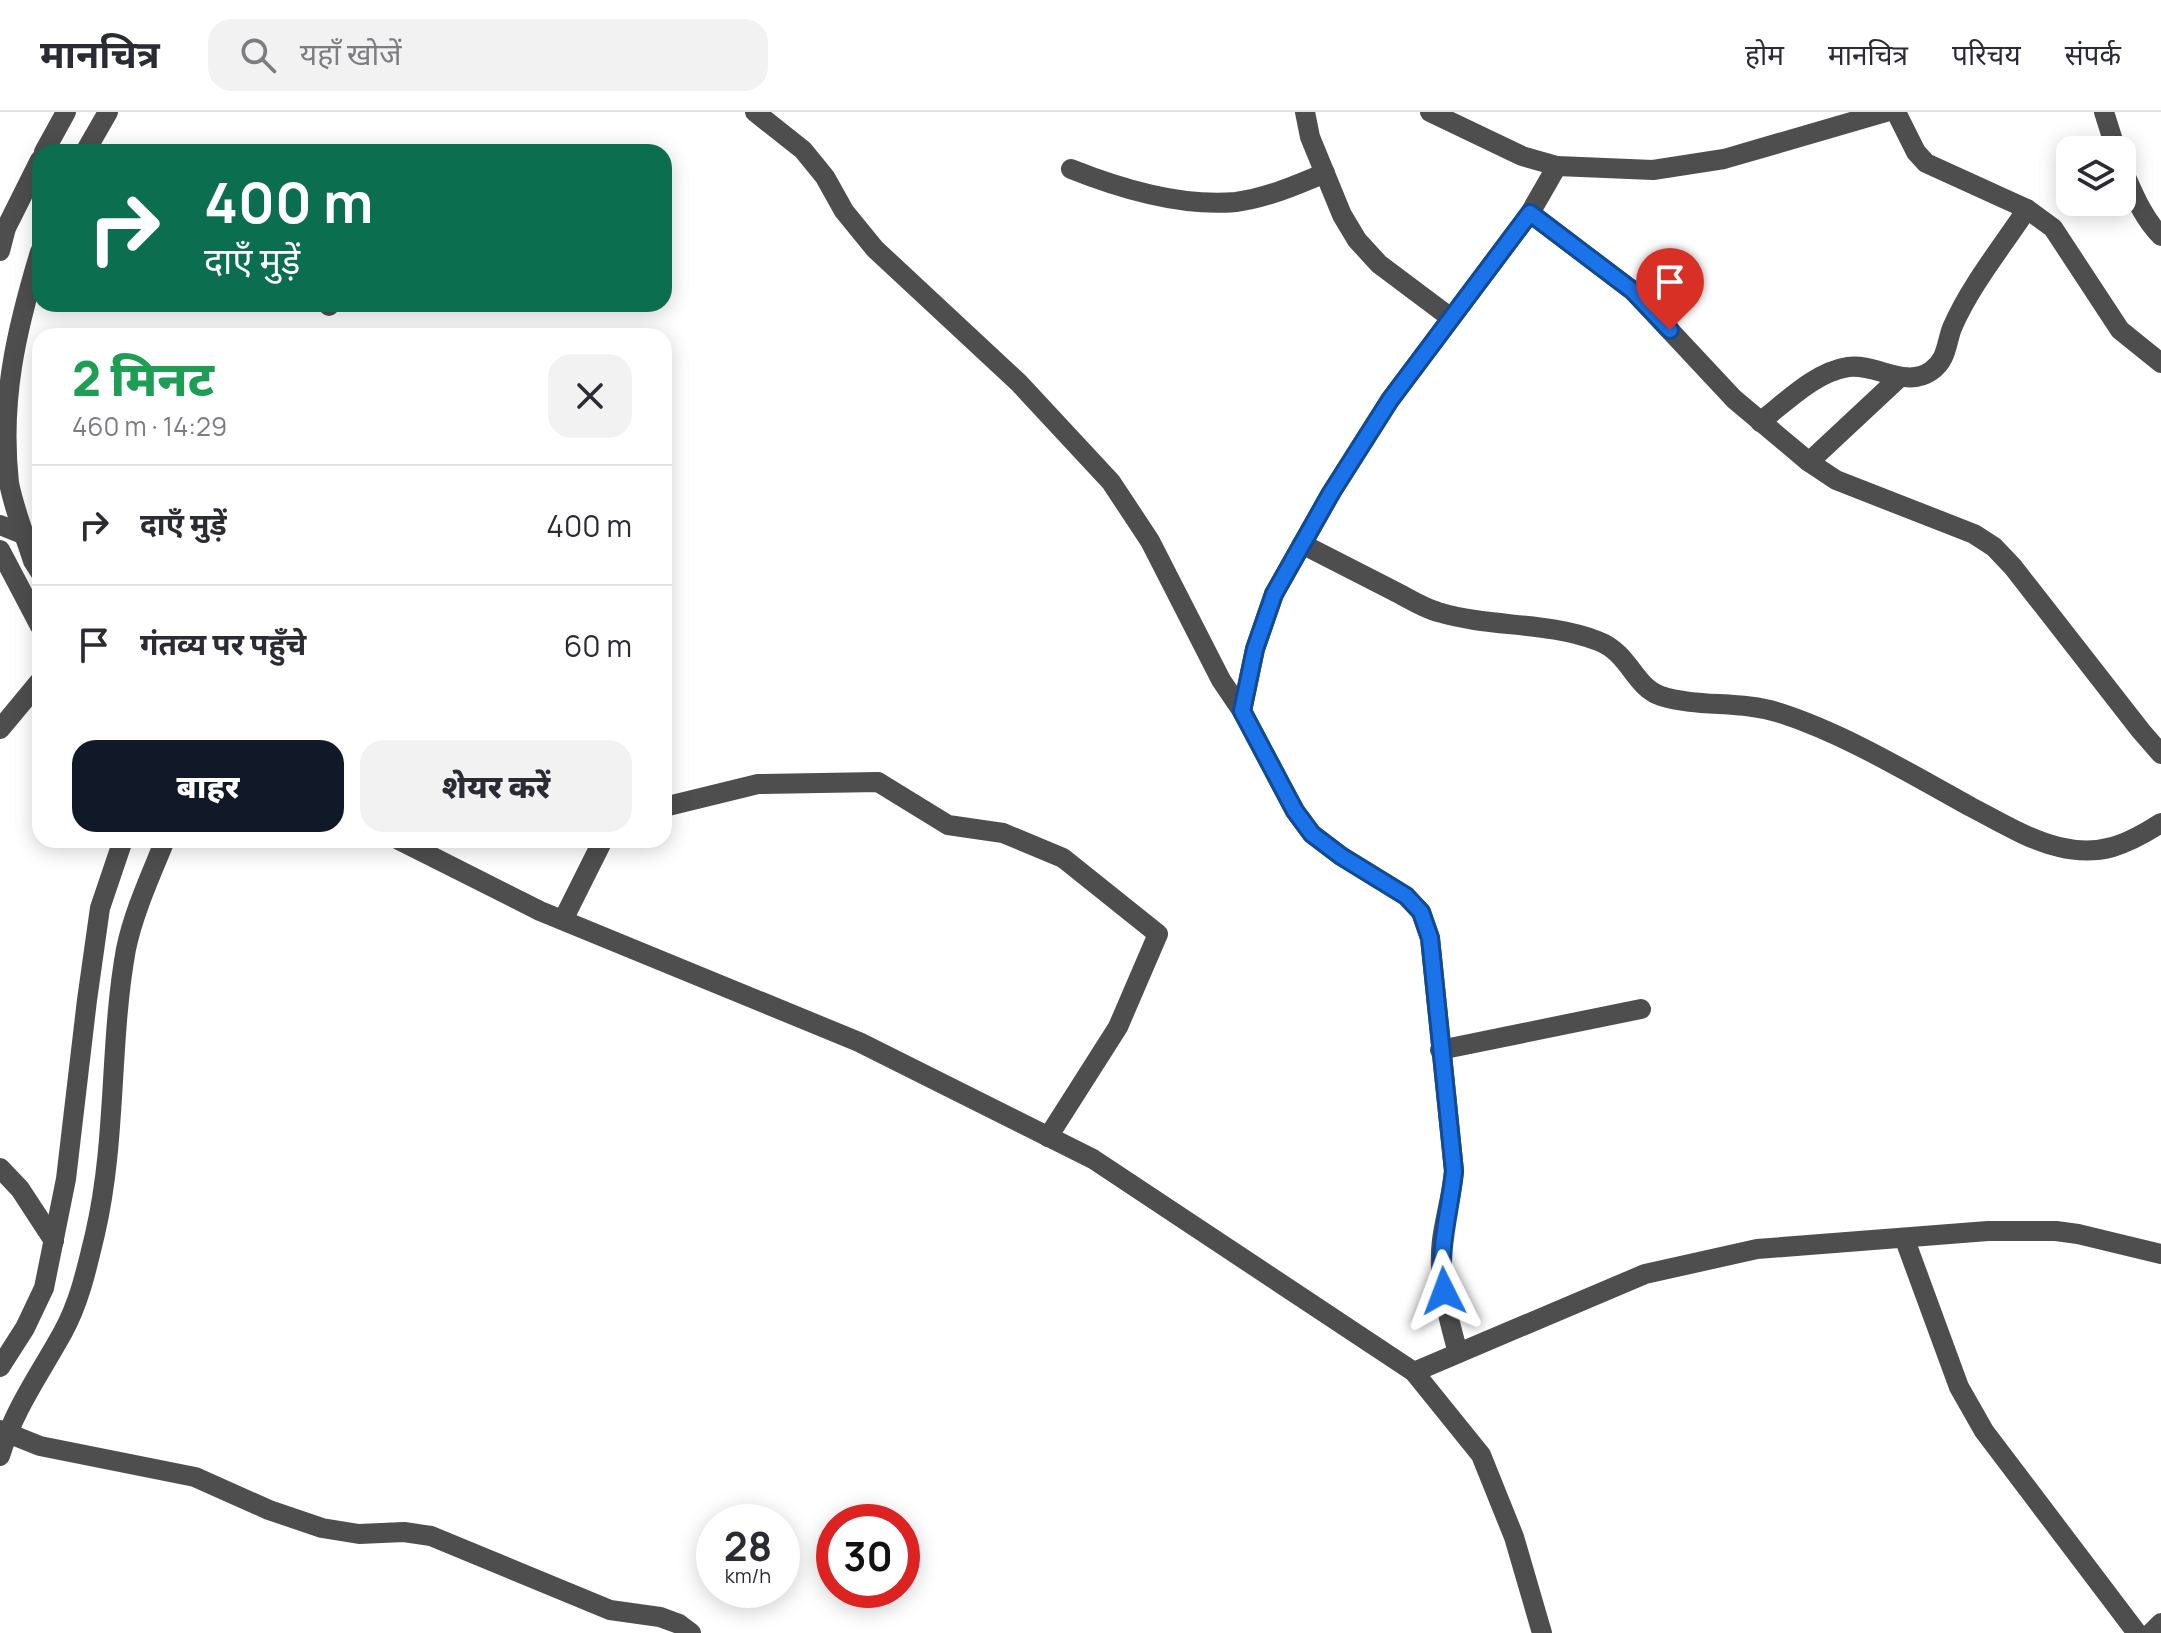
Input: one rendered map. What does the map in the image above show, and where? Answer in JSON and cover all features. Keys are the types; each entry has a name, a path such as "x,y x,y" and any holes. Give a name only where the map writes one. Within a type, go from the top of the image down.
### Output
{"street":[{"path":"48,144 66,112"},
{"path":"95,144 108,112"},
{"path":"755,112 803,150 825,177 844,211 875,249 1019,383 1111,482 1150,541 1221,680 1242,711 1295,811 1312,834 1406,896 1421,912 1430,938 1454,1171 1442,1239 1441,1271 1446,1310 1458,1353"},
{"path":"1305,112 1310,137 1342,215 1357,240 1379,264 1451,318"},
{"path":"1430,112 1522,156 1557,166 1653,170 1724,159 1886,112"},
{"path":"1896,112 1916,152 1926,163 2027,209 2053,228 2120,330 2161,363"},
{"path":"2104,112 2112,136"},
{"path":"1242,711 1255,649 1274,594 1302,544 1390,400 1530,213 1557,166"},
{"path":"1071,169 1103,182 1206,203 1239,201 1286,189 1325,173"},
{"path":"0,251 6,228 32,176"},
{"path":"2136,198 2151,226 2161,236"},
{"path":"1760,422 1832,371 1867,366 1900,377 1917,377 1930,372 1941,362 1961,310 2027,209"},
{"path":"1530,213 1633,291 1702,367 1760,422 1809,462 1836,480 1974,534 1994,547 2161,754"},
{"path":"32,278 13,341 3,415 9,485 32,552"},
{"path":"1809,462 1900,377"},
{"path":"0,525 25,535"},
{"path":"1302,544 1435,612 1560,629 1602,642 1621,653 1644,686 1656,694 1678,700 1737,703 1780,713 1836,737 1993,819 2056,847 2080,851 2105,850 2131,842 2161,823"},
{"path":"0,550 32,611"},
{"path":"0,729 32,691"},
{"path":"672,805 758,784 878,782 948,825 1003,833 1063,858 1158,934 1118,1027 1048,1137"},
{"path":"0,1367 25,1328 44,1288 72,1135 100,908 120,848"},
{"path":"0,1456 4,1431 64,1330 83,1285 107,1160 126,949 139,904 162,848"},
{"path":"415,848 563,920 859,1042 1093,1159 1414,1372 1481,1455 1514,1537 1542,1633"},
{"path":"563,920 599,848"},
{"path":"1440,1050 1641,1009"},
{"path":"0,1168 20,1189 54,1241"},
{"path":"1414,1372 1645,1274 1757,1249 1905,1240 1988,1231 2056,1231 2161,1254"},
{"path":"1905,1240 1959,1387 1970,1408 1984,1431 2137,1633"},
{"path":"4,1431 40,1446 195,1477 269,1510 322,1528 359,1534 404,1532 431,1536 610,1610 660,1617 679,1624 691,1633"},
{"path":"2151,1633 2161,1623"}],"route":[{"path":"1444,1291 1442,1239 1454,1171 1430,938 1421,912 1406,896 1312,834 1295,811 1242,711 1255,649 1274,594 1360,446 1390,400 1530,213 1633,291 1670,330"}]}
